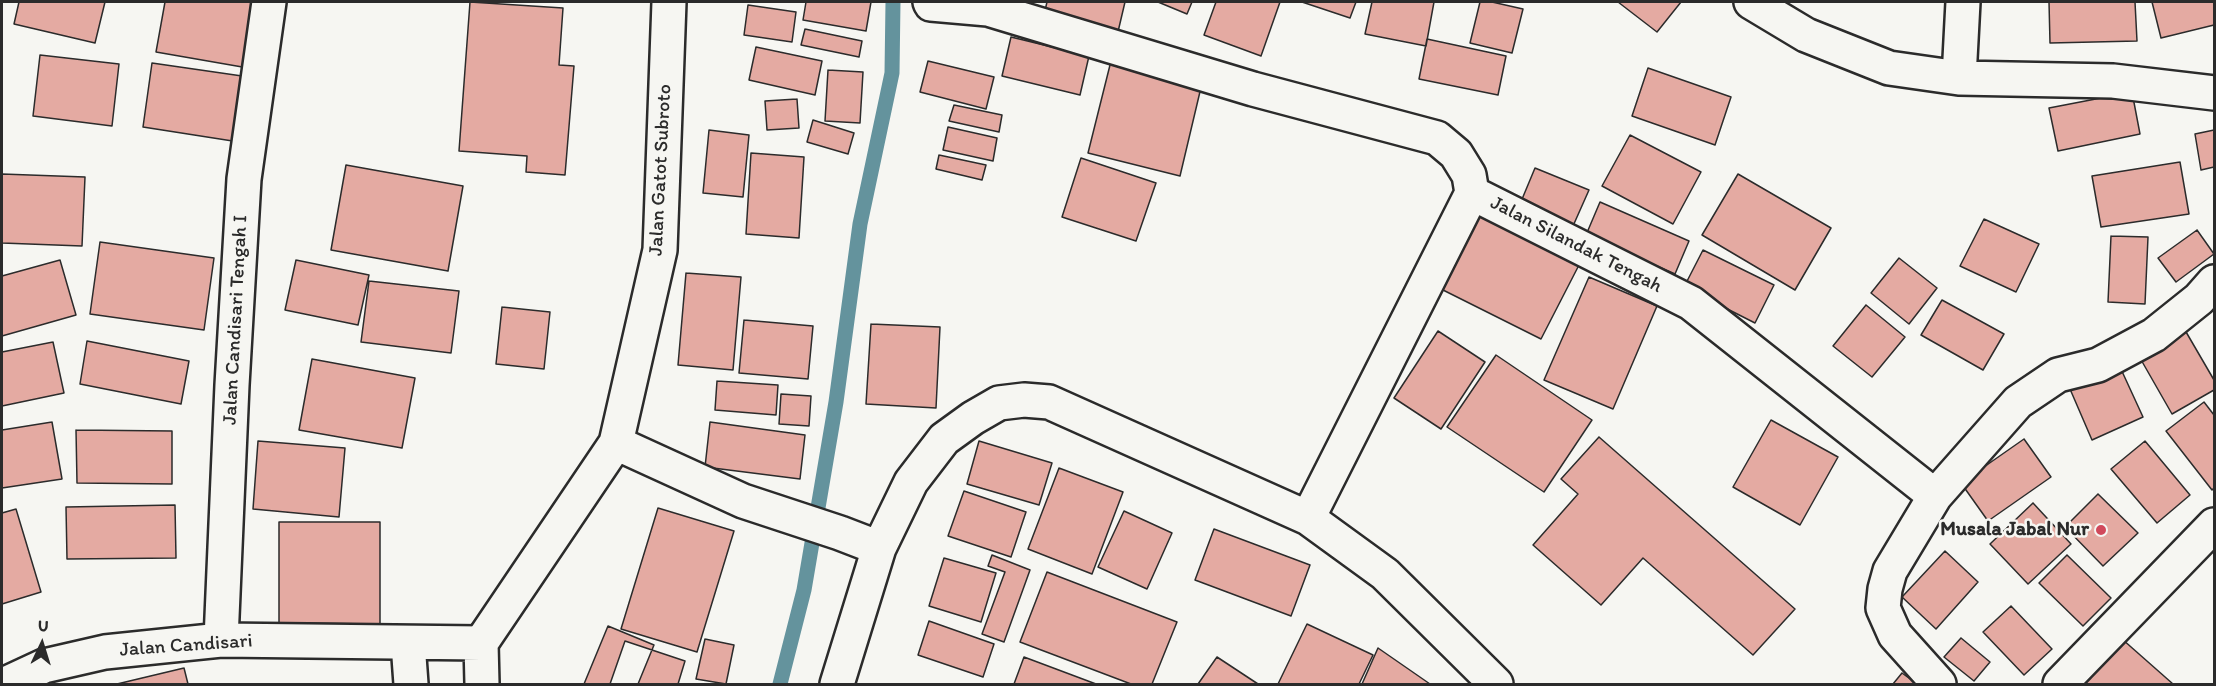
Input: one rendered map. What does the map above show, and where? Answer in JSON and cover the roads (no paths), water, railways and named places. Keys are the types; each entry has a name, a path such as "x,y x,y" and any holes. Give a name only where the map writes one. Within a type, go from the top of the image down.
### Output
{"street":[{"name":"Jalan Candisari Tengah I","path":"221,640 244,179 269,2"},
{"name":"Jalan Gatot Subroto","path":"615,443 660,250 669,2"},
{"name":"Jalan Silandak Tengah","path":"930,2 931,4 988,9 1253,89 1437,138 1456,154 1469,175 1472,193 1691,303 1935,496"},
{"path":"1751,2 1806,35 1889,68 1959,78 2113,81 2214,93"},
{"path":"1959,78 1963,2"},
{"path":"1308,518 1472,193"},
{"path":"1939,684 1895,635 1883,608 1884,589 1890,571 1935,496 2018,402 2058,375 2098,365 2154,335 2199,299 2214,282"},
{"path":"837,684 879,548 911,482 944,439 999,403 1024,400 1049,402 1308,518 1385,574 1496,684"},
{"path":"482,684 481,643 615,443 742,501 879,548"},
{"path":"2060,684 2214,525"},
{"name":"Jalan Candisari","path":"5,684 44,666 105,652 221,640 481,643"},
{"path":"408,643 411,684"}],"waterway":[{"path":"780,684 804,590 836,402 860,224 892,73 893,2"}],"place":[{"name":"Musala Jabal Nur","path":"2101,530"}]}
